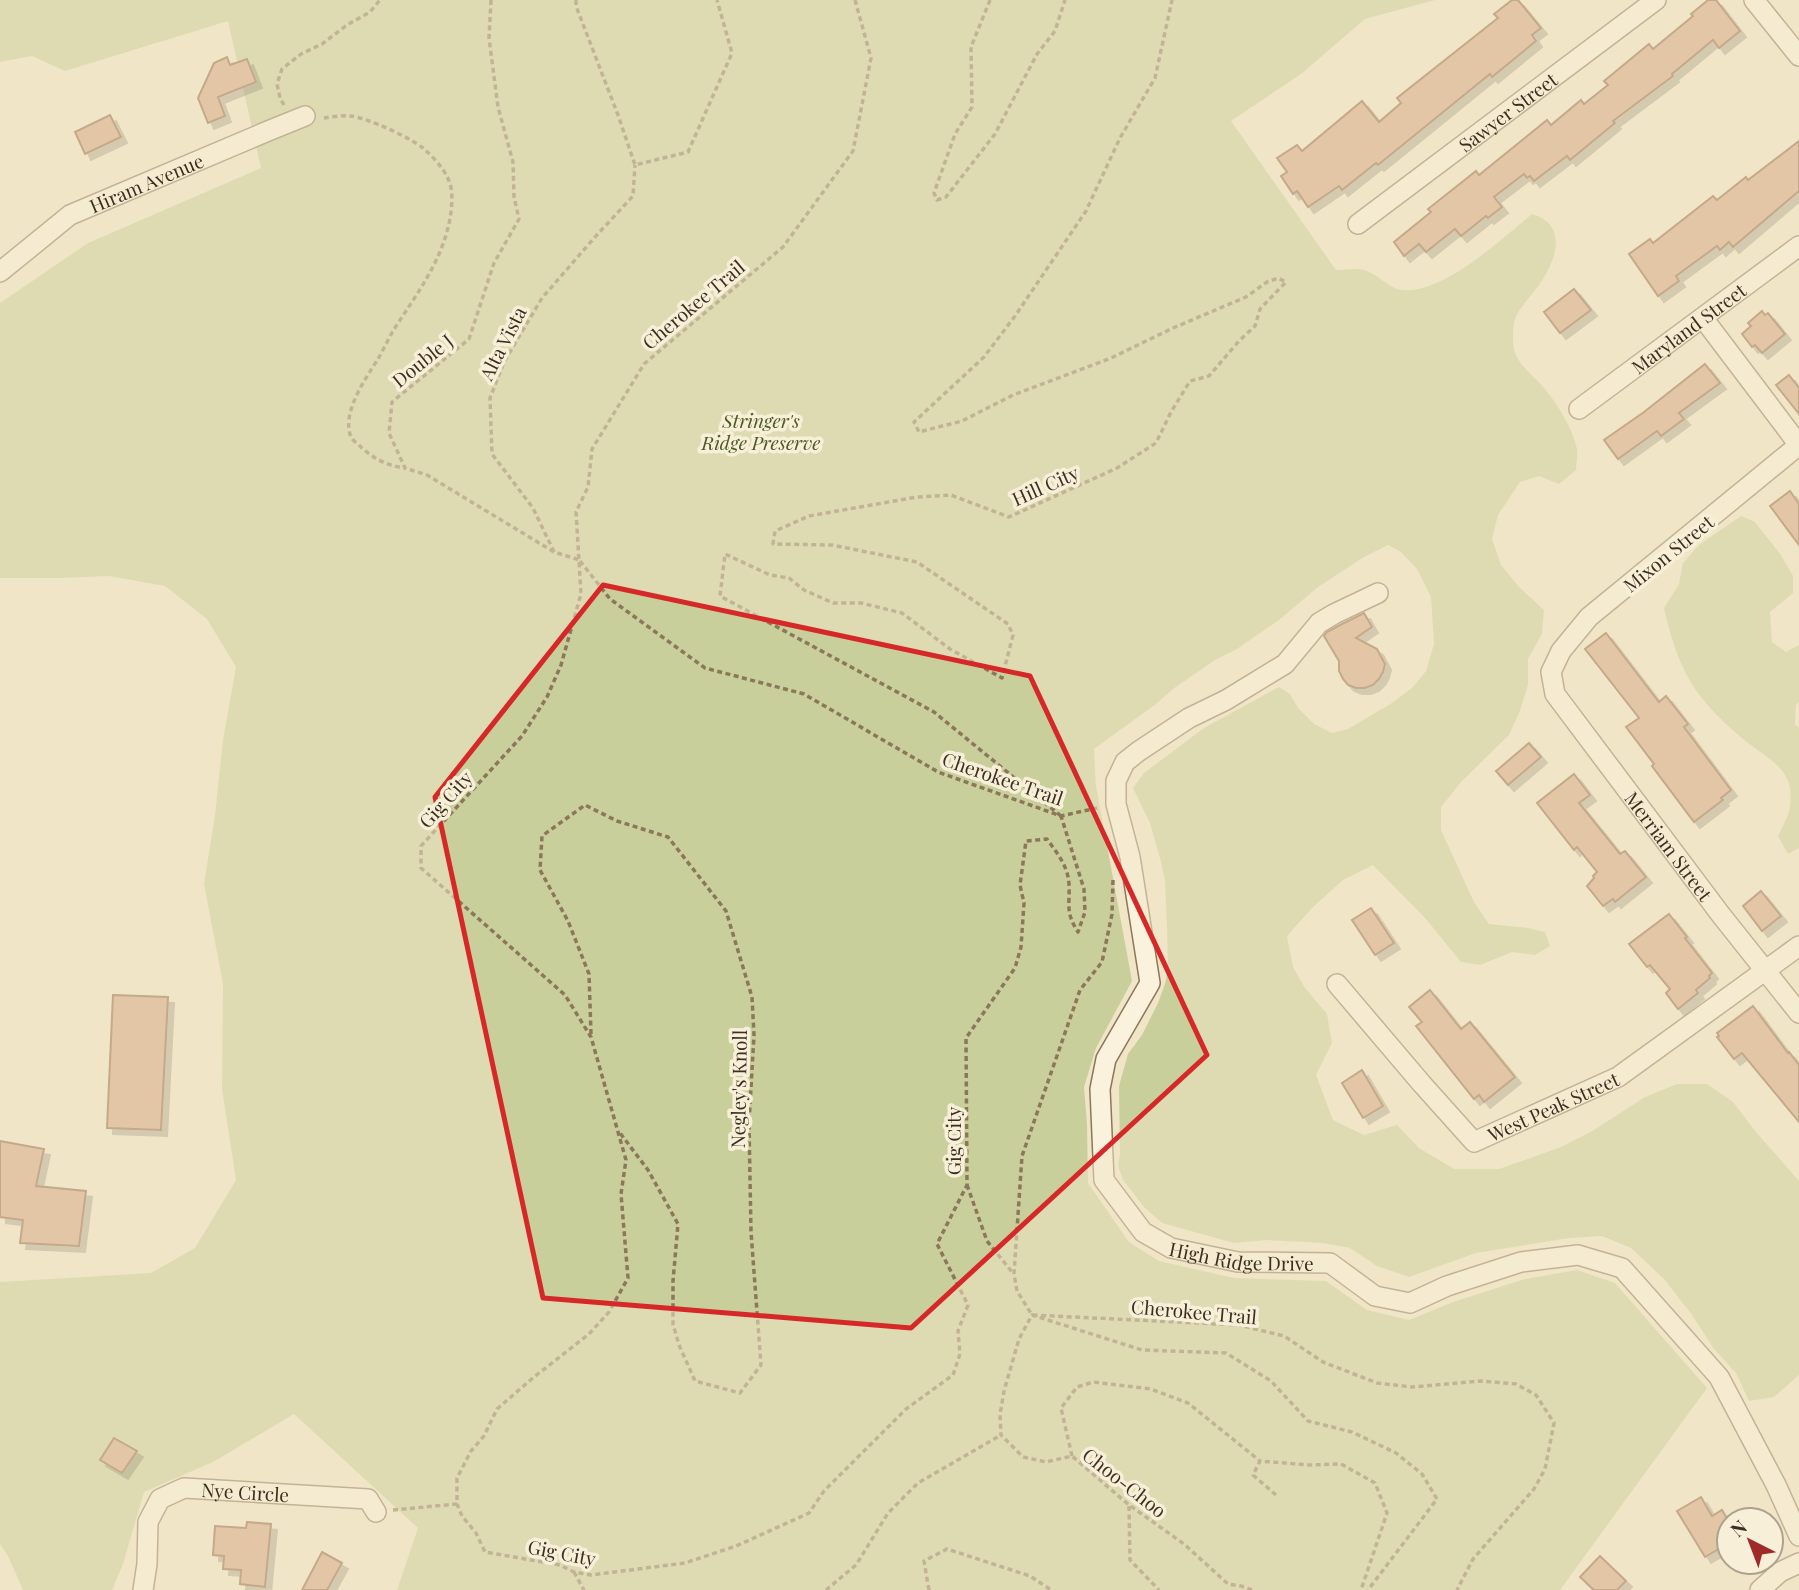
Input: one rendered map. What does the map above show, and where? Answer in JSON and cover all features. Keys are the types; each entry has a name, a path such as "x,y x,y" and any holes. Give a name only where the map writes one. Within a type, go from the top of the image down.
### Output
{"street":[{"name":"Sawyer Street","path":"1358,224 1656,0"},
{"path":"1754,0 1799,56"},
{"name":"Hiram Avenue","path":"0,272 70,215 304,116"},
{"name":"Maryland Street","path":"1579,408 1799,246"},
{"path":"1703,318 1799,445"},
{"name":"Mixon Street","path":"1551,672 1561,651 1589,617 1799,445"},
{"path":"1116,804 1116,781 1125,762 1189,718 1226,700 1285,664 1319,623 1378,593"},
{"name":"Merriam Street","path":"1551,672 1555,694 1721,915 1799,1013"},
{"name":"High Ridge Drive","path":"1116,804 1129,857 1150,983 1106,1059 1100,1089 1104,1180 1143,1233 1171,1248 1238,1262 1330,1263 1375,1296 1410,1303 1447,1286 1521,1262 1578,1255 1622,1268 1719,1377 1776,1485 1799,1536"},
{"name":"West Peak Street","path":"1338,984 1474,1142 1619,1077 1799,946"},
{"name":"Nye Circle","path":"143,1590 148,1522 160,1499 184,1488 368,1499 376,1511"},
{"path":"1760,1590 1780,1572 1799,1563"}],"path":[{"path":"380,0 370,12 322,44 301,54 282,69 277,84 279,98 294,112 324,118 350,116 366,120 416,142 432,155 450,182 452,199 444,244 416,296 366,376 350,411 351,437 379,461 427,475 554,552 580,560"},
{"name":"Double J","path":"405,468 389,433 392,402 469,340 494,263 519,219 514,197 513,162 498,107 489,38 491,0"},
{"path":"576,0 635,165 688,152 732,53 717,0"},
{"name":"Cherokee Trail","path":"855,0 871,58 853,151 783,247 644,364 592,449 588,487 576,512 580,560 610,599 705,668 804,694 938,772 1061,816 1116,804"},
{"path":"990,0 971,47 972,107 955,134 947,154 934,193 937,200 946,197 995,134 1037,54 1055,31 1065,0"},
{"name":"Hill City","path":"1061,816 934,712 720,596 725,554 770,575 789,578 804,590 832,603 861,603 902,612 950,649 1002,677 1013,635 1007,624 917,562 832,545 773,544 775,531 808,516 917,497 951,495 1009,517 1117,468 1156,443 1190,381 1209,376 1255,326 1260,309 1286,282 1278,278 1267,282 1246,297 1111,358 1013,395 962,421 919,432 914,422 984,358 1086,211 1120,138 1155,78 1172,0"},
{"name":"Alta Vista","path":"554,552 533,508 492,454 490,398 504,362 542,298 633,196 635,165"},
{"name":"Gig City","path":"580,560 581,594 561,665 547,697 522,736 421,846 421,868 565,995 591,1037 625,1160 621,1194 628,1278 609,1312 589,1334 498,1409 457,1478 457,1504 462,1516 476,1532 485,1552 560,1565 574,1572 591,1575 685,1563 736,1546 809,1513 824,1491 906,1409 953,1375 960,1354 958,1331 968,1306 937,1244 967,1185 966,1038 1015,968 1021,947 1024,903 1020,885 1026,841 1047,839 1063,862 1069,882 1068,905 1072,923 1078,932 1085,912 1084,888 1061,816"},
{"name":"Negley's Knoll","path":"591,1037 589,974 568,921 540,870 542,835 585,805 617,821 668,837 726,911 751,997 754,1035 750,1124 751,1232 761,1366 740,1393 695,1381 673,1324 678,1224 648,1170 618,1131"},
{"path":"1113,873 1112,914 1102,962 1080,989 1023,1156 1014,1274 1017,1291 1032,1315 1142,1350 1226,1353 1271,1381 1308,1421 1352,1432 1396,1453 1422,1474 1437,1499 1368,1590"},
{"path":"967,1185 987,1241 1014,1274"},
{"path":"826,1590 856,1565 888,1513 918,1483 1001,1435 1000,1415 1004,1391 1018,1339 1032,1315"},
{"name":"Cherokee Trail","path":"1032,1315 1240,1325 1284,1336 1323,1362 1377,1383 1412,1387 1481,1381 1516,1384 1536,1395 1554,1423 1545,1469 1534,1489 1473,1559 1457,1590"},
{"path":"1072,1456 1062,1408 1077,1387 1093,1382 1151,1389 1188,1402 1260,1461 1309,1465 1341,1464 1375,1483 1387,1513 1361,1590"},
{"name":"Choo-Choo","path":"1001,1435 1023,1457 1046,1462 1072,1456 1129,1505 1184,1544 1228,1584 1252,1590"},
{"path":"1260,1461 1253,1475 1276,1495"},
{"path":"376,1511 457,1504"},
{"path":"1129,1505 1130,1560 1159,1590"},
{"path":"929,1590 924,1561 947,1549 1030,1576 1051,1590"},
{"path":"574,1572 584,1590"}],"highlighted area":[{"path":"603,585 1030,676 1207,1055 911,1328 543,1298 435,797"}],"green space":[{"name":"Stringer's Ridge Preserve","path":"0,0 1435,0 1365,19 1301,74 1231,121 1336,270 1365,270 1398,289 1418,289 1435,284 1471,263 1532,214 1550,225 1554,233 1555,251 1548,270 1515,319 1514,348 1519,361 1549,394 1568,425 1577,449 1576,470 1559,484 1539,476 1520,482 1498,515 1492,539 1501,565 1519,587 1544,610 1542,634 1528,659 1528,685 1509,735 1461,782 1441,807 1441,830 1474,902 1489,924 1545,932 1550,946 1535,955 1512,952 1480,965 1461,962 1425,918 1373,865 1343,880 1313,907 1287,936 1293,967 1305,988 1327,1014 1332,1043 1316,1075 1333,1120 1364,1135 1397,1125 1419,1148 1454,1169 1499,1169 1561,1147 1594,1130 1645,1097 1677,1084 1707,1084 1733,1102 1799,1181 1799,1375 1774,1397 1749,1401 1736,1373 1714,1349 1664,1279 1631,1248 1602,1236 1569,1238 1476,1253 1409,1277 1377,1266 1350,1248 1323,1243 1267,1240 1234,1243 1162,1223 1144,1207 1123,1180 1118,1166 1119,1086 1128,1054 1142,1035 1158,1003 1168,970 1165,881 1150,823 1133,788 1144,773 1204,728 1279,687 1290,694 1298,708 1314,724 1332,733 1348,729 1413,687 1426,671 1434,644 1431,597 1417,569 1401,552 1388,545 1318,587 1279,620 1173,689 1094,749 1096,786 1132,981 1096,1048 1084,1087 1088,1183 1129,1242 1159,1261 1234,1278 1326,1281 1367,1310 1409,1320 1453,1302 1525,1279 1577,1270 1615,1283 1707,1388 1560,1590 397,1590 418,1528 294,1414 213,1462 144,1492 123,1564 112,1590 23,1590 0,1544 0,1282 151,1273 195,1248 236,1180 222,1089 223,984 204,884 223,740 236,667 207,619 165,586 109,576 0,578 0,303 88,243 261,168 228,21 65,71 32,56 0,62"},
{"path":"1741,516 1755,522 1781,555 1793,576 1793,593 1770,612 1772,642 1786,652 1799,645 1799,702 1796,705 1795,724 1799,728 1799,848 1788,854 1778,836 1790,806 1791,794 1785,775 1723,722 1701,697 1678,655 1664,608 1679,584 1683,563 1699,545"}],"building":[{"path":"1512,0 1518,0 1541,28 1532,35 1536,41 1492,77 1490,74 1378,165 1376,163 1342,190 1339,186 1308,207 1297,191 1293,194 1281,176 1287,172 1277,158 1297,145 1302,151 1362,101 1379,122 1401,103 1397,98 1498,18 1494,14"},
{"path":"1708,0 1716,0 1740,31 1719,48 1713,40 1672,74 1673,76 1613,121 1615,123 1570,160 1567,156 1534,181 1524,174 1494,197 1502,207 1488,218 1486,216 1461,236 1455,229 1426,252 1419,244 1404,256 1394,242 1431,212 1428,209 1476,171 1479,175 1547,120 1551,125 1581,100 1584,104 1608,85 1604,81 1649,44 1653,49"},
{"path":"227,57 230,65 247,59 256,82 218,97 225,116 208,123 198,98 214,63"},
{"path":"110,115 121,137 85,154 75,132"},
{"path":"1799,141 1799,191 1733,247 1729,242 1720,250 1717,246 1676,276 1679,281 1658,296 1629,254 1650,239 1653,243 1713,196 1717,200 1746,177 1748,180"},
{"path":"1574,289 1591,310 1560,333 1544,312"},
{"path":"1762,311 1765,315 1768,313 1785,334 1762,353 1755,345 1752,347 1742,334 1751,326 1748,323"},
{"path":"1705,364 1720,383 1679,413 1684,419 1661,436 1657,431 1618,459 1604,440"},
{"path":"1789,375 1799,388 1799,414 1776,385"},
{"path":"1790,491 1799,504 1799,545 1770,506"},
{"path":"1364,613 1372,627 1356,638 1377,649 1385,664 1379,679 1373,685 1356,688 1343,679 1339,671 1339,661 1324,636"},
{"path":"1606,633 1659,702 1666,696 1688,724 1684,727 1731,790 1721,798 1723,800 1694,822 1626,727 1639,718 1585,649"},
{"path":"1529,743 1541,757 1508,785 1496,771"},
{"path":"1574,774 1590,795 1579,803 1620,854 1625,851 1646,877 1615,902 1613,899 1603,906 1587,886 1597,872 1577,847 1574,850 1537,803"},
{"path":"1761,891 1781,916 1762,931 1743,906"},
{"path":"1371,908 1394,943 1375,955 1352,920"},
{"path":"1669,914 1712,973 1696,990 1698,993 1678,1009 1666,993 1670,989 1650,965 1647,967 1629,944"},
{"path":"1430,990 1461,1029 1470,1022 1515,1077 1484,1102 1479,1095 1474,1099 1416,1026 1422,1022 1409,1007"},
{"path":"113,995 168,997 161,1130 107,1128"},
{"path":"1753,1006 1799,1065 1799,1122 1742,1053 1734,1059 1717,1037 1717,1033"},
{"path":"1362,1070 1383,1106 1363,1118 1342,1083"},
{"path":"0,1141 44,1149 36,1186 86,1191 79,1246 20,1243 23,1220 0,1217"},
{"path":"114,1438 137,1451 122,1473 100,1460"},
{"path":"1701,1497 1712,1516 1715,1514 1715,1551 1705,1557 1677,1511"},
{"path":"247,1522 271,1524 265,1587 240,1584 241,1570 223,1569 224,1556 213,1555 215,1526 246,1528"},
{"path":"322,1552 342,1563 327,1590 302,1590"},
{"path":"1600,1556 1626,1581 1617,1590 1594,1590 1580,1577"}]}
